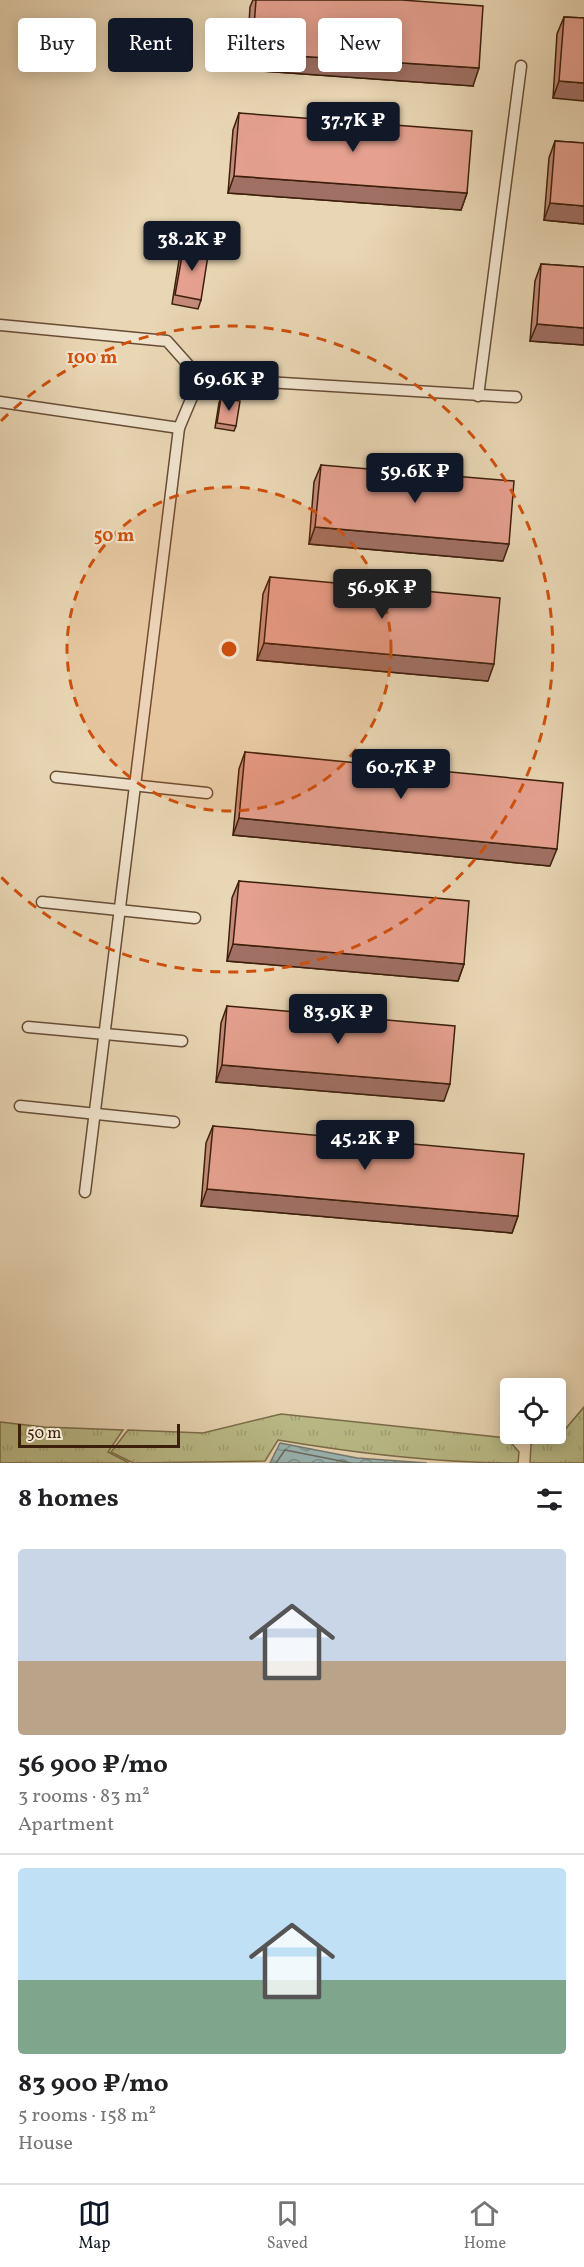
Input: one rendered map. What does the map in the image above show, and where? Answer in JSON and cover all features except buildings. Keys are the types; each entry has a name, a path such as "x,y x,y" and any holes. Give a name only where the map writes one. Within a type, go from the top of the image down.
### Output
{"lane":[{"path":"478,396 522,66"},
{"path":"0,325 167,341 200,378 516,397"},
{"path":"85,1192 179,428 200,378"},
{"path":"0,402 179,428"},
{"path":"56,777 207,793"},
{"path":"42,902 195,918"},
{"path":"28,1028 182,1041"},
{"path":"20,1106 174,1122"}],"green space":[{"path":"584,1407 584,1463 530,1463 531,1444 566,1444 566,1428"},
{"path":"281,1414 500,1437 500,1444 512,1444 519,1452 518,1463 458,1461 398,1457 278,1440 265,1461 133,1463 111,1452 128,1430 203,1433"},
{"path":"0,1422 44,1427 123,1430 108,1452 129,1463 0,1463"}],"water":[{"path":"280,1443 357,1458 427,1463 270,1463"}]}
